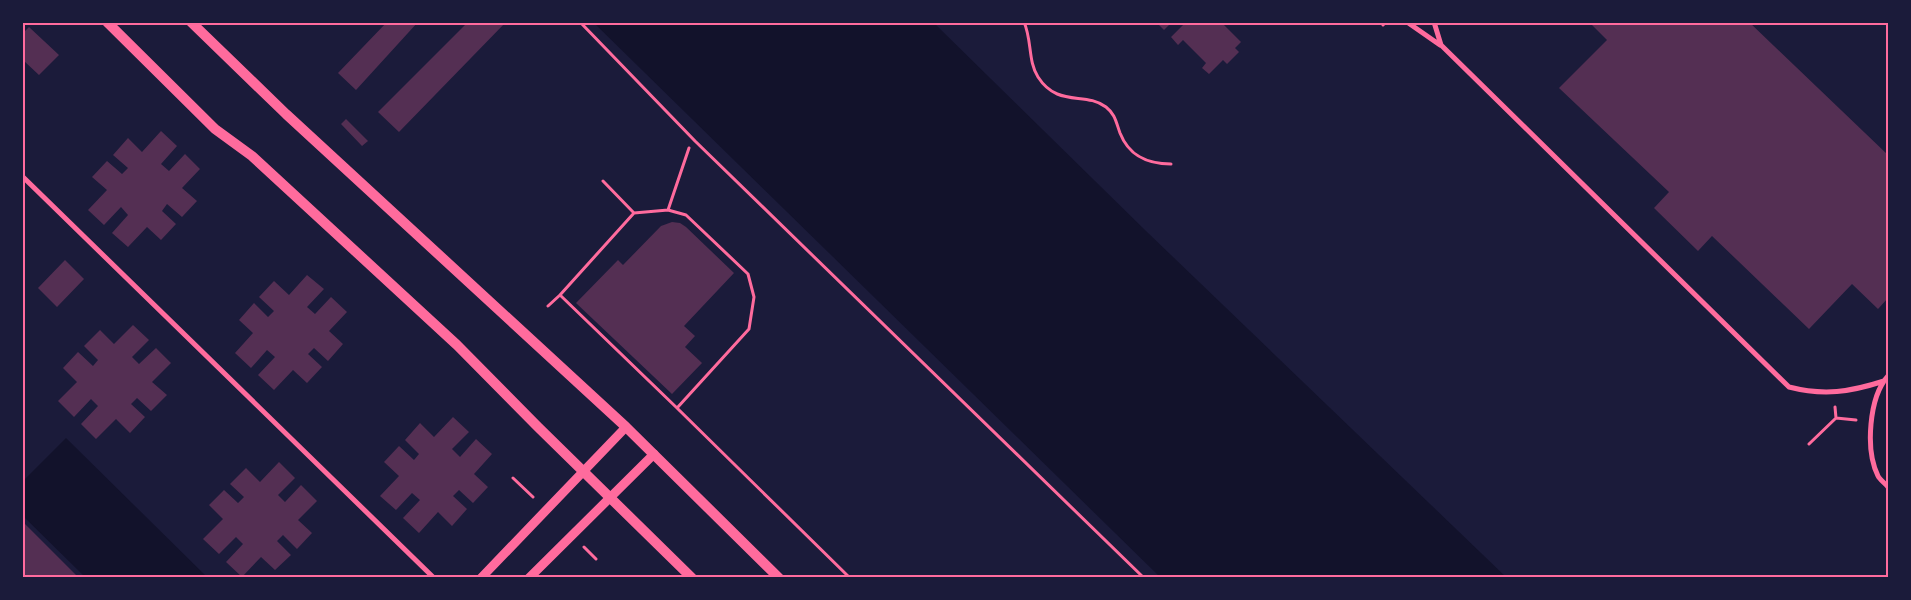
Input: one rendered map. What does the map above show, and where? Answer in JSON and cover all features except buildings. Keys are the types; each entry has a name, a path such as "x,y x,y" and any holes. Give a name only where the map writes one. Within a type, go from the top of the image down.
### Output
{"main road":[{"path":"107,22 215,129 252,156 457,345 692,578"},
{"path":"191,22 286,114 626,427 779,578"}],"street":[{"path":"1407,22 1441,45 1789,386 1809,392 1854,391 1886,378"},
{"path":"1434,22 1441,45"},
{"path":"22,176 434,578"},
{"path":"1886,378 1874,407 1872,458 1879,477 1888,487"},
{"path":"481,578 626,427"},
{"path":"529,578 654,454"}],"path":[{"path":"580,22 695,141 1144,578"},
{"path":"1024,22 1031,44 1031,60 1038,77 1050,90 1067,98 1100,103 1113,114 1127,146 1139,158 1154,164 1171,164"},
{"path":"668,210 689,148"},
{"path":"603,181 634,213"},
{"path":"548,306 634,213 668,210 686,215 748,274 754,297 749,329 677,408"},
{"path":"560,295 850,578"},
{"path":"1810,444 1836,418 1834,392"},
{"path":"1836,418 1872,422"}],"shaded area":[{"path":"594,23 934,23 1146,231 1506,577 1160,577"},
{"path":"66,438 207,577 85,577 23,516 23,481"}]}
